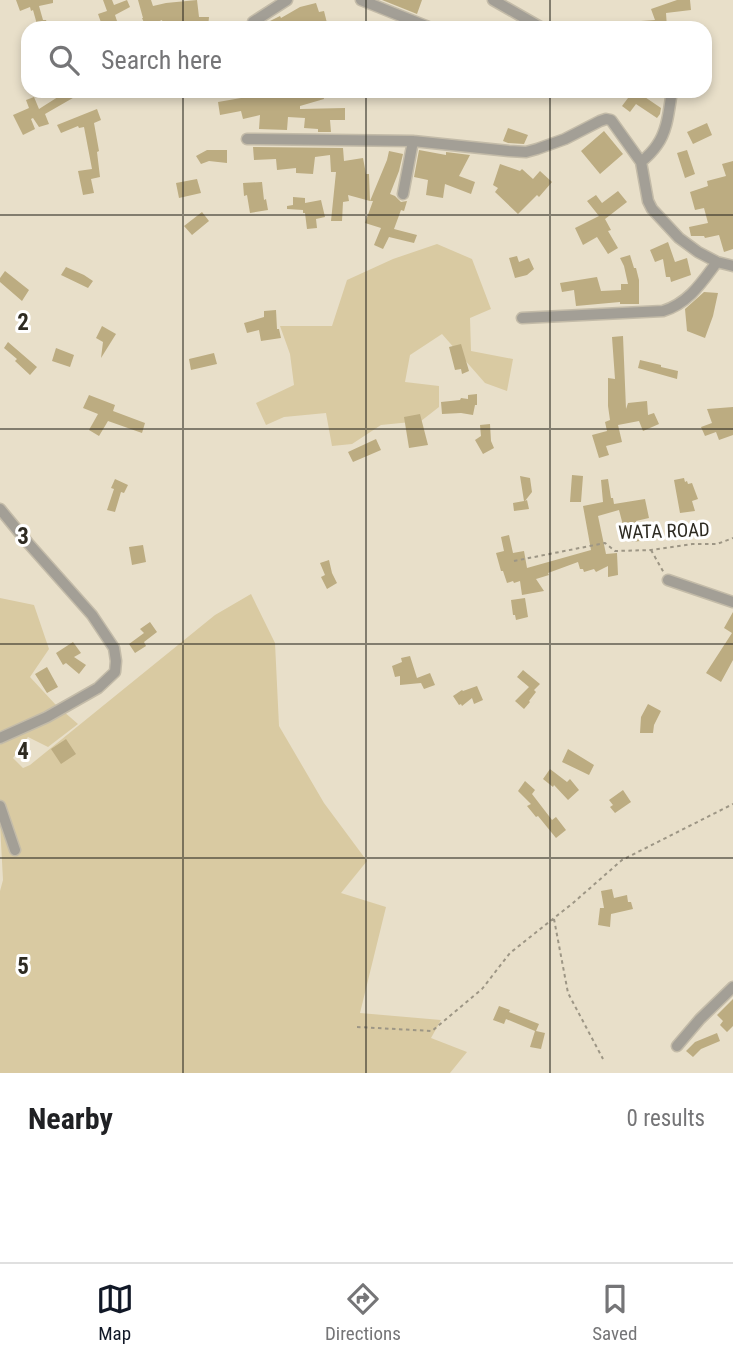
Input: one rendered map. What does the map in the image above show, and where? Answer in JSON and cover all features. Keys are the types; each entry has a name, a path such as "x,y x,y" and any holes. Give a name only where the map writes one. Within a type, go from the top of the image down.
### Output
{"street":[{"path":"255,21 287,0"},
{"path":"360,0 413,21"},
{"path":"493,0 530,21"},
{"path":"642,162 660,141 671,98"},
{"path":"247,139 412,141 526,152 552,144 606,119 611,120 642,162 648,201 652,209 679,238 698,252 733,266"},
{"path":"403,194 412,141"},
{"path":"522,318 663,311 685,300 718,262"},
{"path":"0,509 92,615 114,648 116,661 115,672 98,688 47,717 0,738"},
{"path":"668,580 733,602"},
{"path":"0,806 15,850"},
{"path":"677,1046 733,987"}],"path":[{"name":"WATA ROAD","path":"514,561 605,543 615,551 651,550 692,544 717,544 733,538"},
{"path":"651,550 668,580"},
{"path":"357,1027 432,1031 482,989 510,953 622,860 733,804"},
{"path":"554,918 568,993 603,1059"}],"shaded area":[{"path":"437,244 472,259 491,309 470,318 471,351 513,359 507,391 485,383 442,334 410,355 405,382 439,386 439,407 421,421 381,425 352,444 332,446 326,413 284,417 266,425 256,403 294,385 290,354 280,326 332,326 347,280 393,259"},
{"path":"251,594 275,643 279,726 324,803 367,861 341,893 386,907 360,1013 441,1020 431,1038 467,1052 450,1073 0,1073 0,891 3,880 0,824 0,598 34,605 49,649 30,677 78,724 48,747 28,737 13,758 23,768 215,615"}],"building":[{"path":"16,0 53,0 53,3 39,6 43,20 46,21 36,21 30,7 20,11"},
{"path":"103,0 112,0 114,5 127,0 130,7 115,15 117,21 100,21 98,14 107,11"},
{"path":"138,0 151,0 153,6 197,0 199,17 209,17 209,21 143,21"},
{"path":"382,0 422,0 417,14"},
{"path":"677,0 690,0 691,10 666,13 667,21 641,21 655,20 651,9"},
{"path":"316,3 319,12 324,11 326,21 270,21 280,16 281,18 300,7"},
{"path":"31,98 34,98 39,109 56,98 73,98 45,114 49,124 39,127 33,118 31,119 35,129 23,135 13,115 29,108 26,100"},
{"path":"241,98 324,98 300,106 300,109 345,108 345,120 330,120 331,132 304,128 305,118 288,117 287,130 259,129 260,115 243,119 241,111 220,115 218,102"},
{"path":"628,98 646,98 661,108 657,118 636,104 630,112 622,106"},
{"path":"97,109 101,120 94,123 100,177 91,179 94,193 83,195 78,171 92,169 84,127 78,126 61,133 57,125"},
{"path":"707,123 712,135 693,144 687,132"},
{"path":"508,128 528,135 524,144 503,141"},
{"path":"604,131 623,154 600,174 581,151"},
{"path":"253,147 343,148 344,161 363,158 366,174 369,174 370,201 348,195 349,201 343,202 342,221 331,221 336,172 331,172 330,155 315,157 313,174 296,173 296,168 277,170 276,159 254,160"},
{"path":"207,150 227,150 227,163 209,161 201,164 196,156"},
{"path":"419,150 446,155 446,152 470,155 459,176 475,182 471,194 445,184 443,198 426,195 428,180 414,177"},
{"path":"687,150 695,174 685,178 677,153"},
{"path":"389,151 403,154 390,194 401,202 407,201 394,229 417,235 414,243 389,237 383,249 374,245 381,228 365,223 373,201 370,201"},
{"path":"733,161 733,249 724,252 719,235 705,238 691,236 689,227 708,223 704,208 695,210 690,192 708,186 707,181 726,176 722,164"},
{"path":"500,164 520,171 522,169 533,179 540,171 552,182 518,214 495,192 498,188 493,185"},
{"path":"197,179 201,193 179,198 176,183"},
{"path":"262,182 268,210 250,213 243,183"},
{"path":"618,191 627,202 605,219 611,230 608,231 618,248 608,254 597,237 583,245 575,228 599,216 587,201 596,195 602,203"},
{"path":"293,197 305,198 305,203 321,200 325,217 316,219 317,228 307,229 303,210 287,209 287,206 293,205"},
{"path":"202,212 209,221 192,235 184,226"},
{"path":"668,242 675,262 687,258 691,275 671,282 670,277 666,277 663,259 655,262 650,250"},
{"path":"630,255 639,280 639,304 620,302 576,306 574,290 562,292 560,283 597,277 601,291 621,290 621,284 628,284 620,258"},
{"path":"517,256 519,262 529,258 534,269 527,275 515,278 509,258"},
{"path":"66,267 93,281 88,288 61,275"},
{"path":"5,271 29,290 22,301 0,282"},
{"path":"704,292 718,293 705,338 687,331 685,309"},
{"path":"276,310 277,329 281,338 261,341 259,330 247,333 244,323 264,317 264,311"},
{"path":"102,326 116,334 101,358 103,342 96,338"},
{"path":"623,336 626,409 628,403 647,401 648,415 654,413 659,424 643,431 639,421 618,425 622,442 606,446 609,455 599,458 592,435 607,431 605,422 610,420 608,378 615,379 612,337"},
{"path":"8,342 37,367 30,375 4,348"},
{"path":"461,344 469,371 462,374 461,369 455,370 449,347"},
{"path":"56,348 74,355 70,367 52,361"},
{"path":"214,353 217,364 191,370 189,359"},
{"path":"640,360 678,371 677,379 638,368"},
{"path":"477,394 473,415 442,414 441,402 468,399 468,395"},
{"path":"89,395 115,405 113,411 145,423 142,433 108,421 99,436 89,430 98,414 83,408"},
{"path":"733,407 733,435 719,440 716,432 705,436 701,427 712,423 707,409"},
{"path":"420,414 428,445 409,448 404,417"},
{"path":"490,424 494,448 483,454 475,440 481,436 480,425"},
{"path":"376,439 381,450 353,462 348,452"},
{"path":"572,475 583,476 581,502 570,502"},
{"path":"520,476 530,478 532,492 525,501 527,500 529,509 514,511 513,503 524,501"},
{"path":"684,478 688,484 692,483 698,499 692,501 695,511 680,513 674,480"},
{"path":"115,479 128,485 124,493 121,492 115,512 107,510"},
{"path":"608,479 614,504 645,499 649,518 636,521 640,541 632,542 631,536 623,537 624,529 619,510 598,516 606,554 617,553 618,575 608,577 608,566 596,572 594,569 584,572 578,562 536,579 544,591 522,595 520,581 507,583 496,553 504,551 501,537 509,535 513,553 524,551 527,568 591,550 583,506 603,502 601,480"},
{"path":"143,545 146,562 132,565 129,547"},
{"path":"329,560 337,583 327,589 321,577 325,575 320,563"},
{"path":"525,598 528,617 516,620 511,600"},
{"path":"733,612 733,660 721,682 706,673 732,633 724,628"},
{"path":"150,622 157,632 144,642 146,646 135,653 129,644 144,633 140,629"},
{"path":"73,642 81,653 74,657 86,665 79,674 66,663 63,665 56,653"},
{"path":"410,656 417,678 430,673 435,685 424,689 421,683 400,685 400,676 395,677 392,666 402,662 401,658"},
{"path":"47,667 58,687 47,693 35,674"},
{"path":"523,670 540,684 524,709 515,701 529,687 517,677"},
{"path":"477,686 483,700 474,704 472,698 462,706 459,705 453,696"},
{"path":"648,704 661,711 653,733 640,733 641,717"},
{"path":"66,739 76,754 61,764 51,749"},
{"path":"568,749 594,765 589,775 562,762"},
{"path":"550,769 567,782 570,779 579,790 568,800 554,785 553,787 543,779"},
{"path":"525,781 535,790 532,794 552,820 556,817 566,830 556,838 527,806 531,804 518,791"},
{"path":"623,790 631,802 615,813 609,800"},
{"path":"612,889 614,898 627,895 633,909 611,914 610,927 598,925 600,908 604,908 601,891"},
{"path":"733,999 733,1026 727,1032 720,1025 723,1021 717,1015"},
{"path":"499,1006 539,1024 536,1031 545,1033 541,1049 530,1047 535,1031 506,1019 504,1024 493,1020"},
{"path":"717,1033 720,1041 701,1049 693,1057 686,1051 695,1042"}]}
